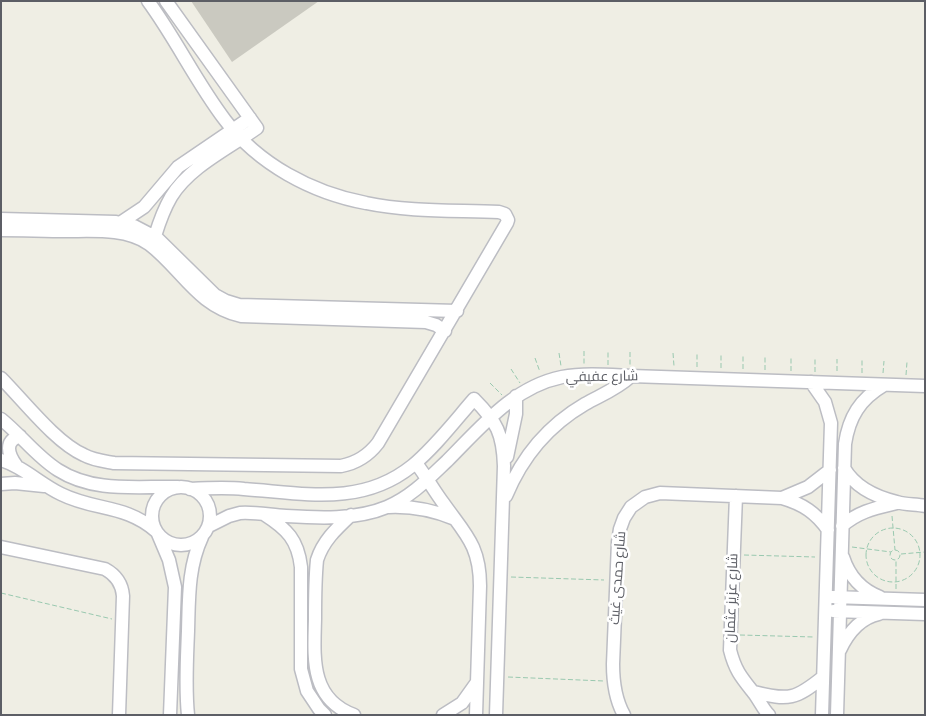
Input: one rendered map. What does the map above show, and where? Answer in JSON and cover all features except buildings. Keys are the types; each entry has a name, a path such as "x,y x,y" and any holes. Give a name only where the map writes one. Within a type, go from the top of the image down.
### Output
{"street":[{"path":"1,378 60,440 75,451 93,459 114,463 341,466 362,459 378,443 441,328 457,311 506,226 508,220 505,214 499,212 382,206 338,196 296,179 267,160 237,134 223,118 148,1"},
{"path":"120,222 136,214 150,202 164,182 178,167 253,123 166,1"},
{"path":"155,236 171,197 189,175 237,134"},
{"path":"150,202 155,210 164,212"},
{"path":"1,219 120,222 155,236 181,268"},
{"path":"1,230 122,233 149,245 215,295 248,311 421,321 441,328"},
{"path":"438,310 441,328"},
{"path":"248,311 457,311"},
{"name":"شارع عفيفي","path":"205,531 229,516 240,513 306,517 351,515 387,507 409,495 428,480 490,418 517,396 543,382 563,377 608,375 925,386"},
{"path":"502,505 526,458 543,437 562,420 584,405 613,390 630,376"},
{"path":"813,382 825,402 831,423 822,715"},
{"path":"837,715 844,468 847,430 852,416 866,398 884,385"},
{"path":"504,466 516,414 517,396"},
{"path":"1,419 57,470 84,482 110,487 224,488 324,496 370,489 391,480 416,462 474,399 490,418 502,438 504,466 496,715"},
{"path":"16,466 8,454 8,448 10,442 20,436"},
{"path":"1,460 16,466 46,486 74,500 127,513 138,518 169,543 183,546 196,541 205,531"},
{"path":"416,462 472,543 480,571 476,715"},
{"path":"844,468 852,480 894,503 925,506"},
{"name":"شارع حمدى غيث","path":"782,498 808,487 830,470"},
{"path":"1,484 15,483 46,486"},
{"path":"170,715 175,587 169,560 152,520 153,507 156,501 165,492 184,488 202,496 210,513 205,531 193,559 190,583 187,666 188,715"},
{"name":"شارع حمدى غيث","path":"624,715 616,696 613,681 620,529 624,518 631,508 645,497 660,493 782,498 796,502 809,509 820,518 828,530"},
{"name":"شارع عزيز عثمان","path":"736,496 730,650 738,674 754,692 769,715"},
{"path":"842,526 867,510 894,503"},
{"path":"387,507 422,509 456,520"},
{"path":"263,514 288,532 300,554 301,669 307,691 319,709 326,715"},
{"path":"351,515 327,539 320,549 317,560 314,656 316,675 325,694 339,708 354,715"},
{"path":"1,547 105,570 111,572 120,582 122,589 122,622 118,715"},
{"path":"842,550 846,566 852,577 873,594 890,599"},
{"path":"826,596 924,600"},
{"path":"826,611 925,614"},
{"path":"839,652 853,629 874,615 887,613"},
{"path":"754,692 772,697 792,697 802,693 824,676"},
{"path":"443,715 462,702 477,682"},
{"path":"497,691 502,715"}],"path":[{"path":"584,351 585,375"},
{"path":"608,351 608,375"},
{"path":"630,352 630,376"},
{"path":"559,353 563,377"},
{"path":"673,354 674,377"},
{"path":"697,378 698,354"},
{"path":"720,379 721,355"},
{"path":"742,380 743,356"},
{"path":"764,380 765,357"},
{"path":"536,358 543,382"},
{"path":"791,358 791,381"},
{"path":"813,382 815,358"},
{"path":"836,383 837,359"},
{"path":"862,360 862,384"},
{"path":"884,361 884,385"},
{"path":"906,386 907,362"},
{"path":"511,369 517,396"},
{"path":"490,383 517,396"},
{"path":"894,503 893,528 895,550 900,554 925,552"},
{"path":"893,528 904,530 913,537 920,552 919,563 914,572 906,579 895,581 884,580 875,574 867,560 868,548 872,539 879,532 893,528"},
{"path":"842,550 868,548 891,552 895,550"},
{"path":"891,552 891,558 896,560"},
{"path":"890,599 895,581 896,560 900,554"},
{"path":"733,555 827,558"},
{"path":"500,577 617,581"},
{"path":"1,593 122,622"},
{"path":"730,634 825,637"},
{"path":"498,677 613,681"}]}
